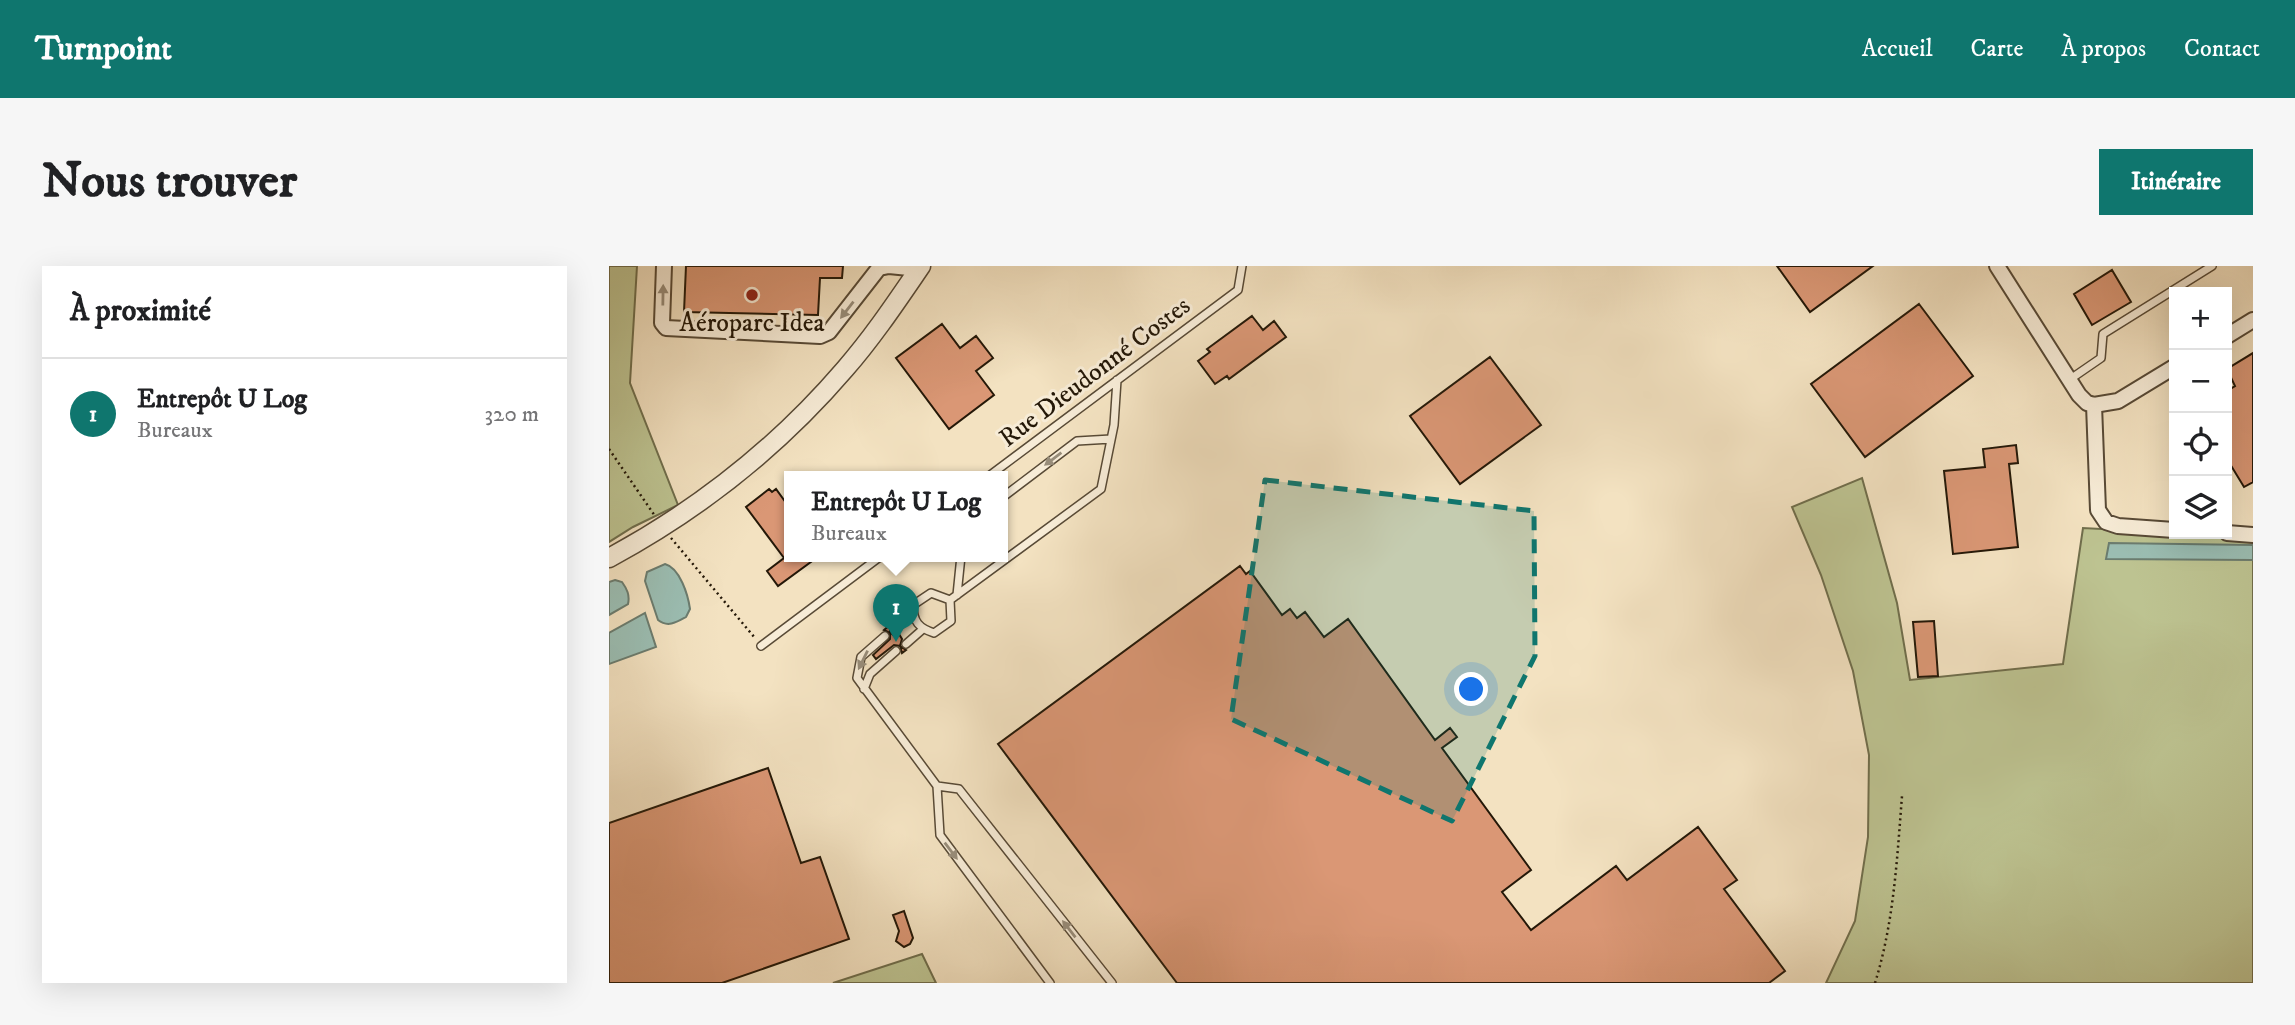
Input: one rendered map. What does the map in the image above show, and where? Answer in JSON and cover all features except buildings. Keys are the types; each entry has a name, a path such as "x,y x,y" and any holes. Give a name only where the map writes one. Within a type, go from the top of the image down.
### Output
{"street":[{"path":"664,266 663,323 666,328 820,336 832,329 879,268 920,268"},
{"path":"1997,266 2069,380 2087,403 2094,405 2117,401 2169,370"},
{"path":"609,558 662,528 712,494 779,438 845,370 886,318 920,268"},
{"path":"2232,333 2253,320"},
{"path":"2094,405 2098,510 2106,522 2118,526 2169,530"},
{"path":"2232,533 2253,535"}],"lane":[{"name":"Rue Dieudonné Costes","path":"996,471 1238,290 1242,266"},
{"path":"2069,380 2101,358 2103,334 2213,266"},
{"path":"1008,557 1101,489 1111,439 1117,380"},
{"path":"1008,494 1077,441 1111,439"},
{"path":"761,646 873,562"},
{"path":"960,562 953,598 951,621 934,633 923,629 916,623 913,606 931,593 953,598 1002,562"},
{"path":"895,629 913,615"},
{"path":"906,644 923,629"},
{"path":"885,636 861,657 857,678 937,786 940,835 1050,983"},
{"path":"864,689 870,674 895,651"},
{"path":"937,786 959,789 1112,983"}],"path":[{"path":"609,449 662,528 761,646"},
{"path":"1875,983 1884,955 1895,885 1902,796"}],"highlighted area":[{"path":"1265,480 1534,511 1535,656 1452,821 1231,719"}],"green space":[{"path":"609,266 637,266 630,383 678,505 609,542"},
{"path":"1862,478 1897,603 1910,680 2063,664 2083,528 2169,533 2169,539 2253,537 2253,983 1826,983 1855,921 1868,837 1869,755 1853,671 1821,575 1792,507"},
{"path":"922,954 936,983 833,983"}],"water":[{"path":"2109,543 2253,545 2253,560 2106,559"},
{"path":"665,564 679,576 690,609 686,617 669,624 658,620 645,581 647,572"},
{"path":"609,582 622,582 625,587 628,604 609,615"},
{"path":"645,613 656,647 609,664 609,633"}],"place":[{"name":"Aéroparc Idea","path":"752,295"},
{"name":"Entrepôt U Log","path":"896,642"}]}
